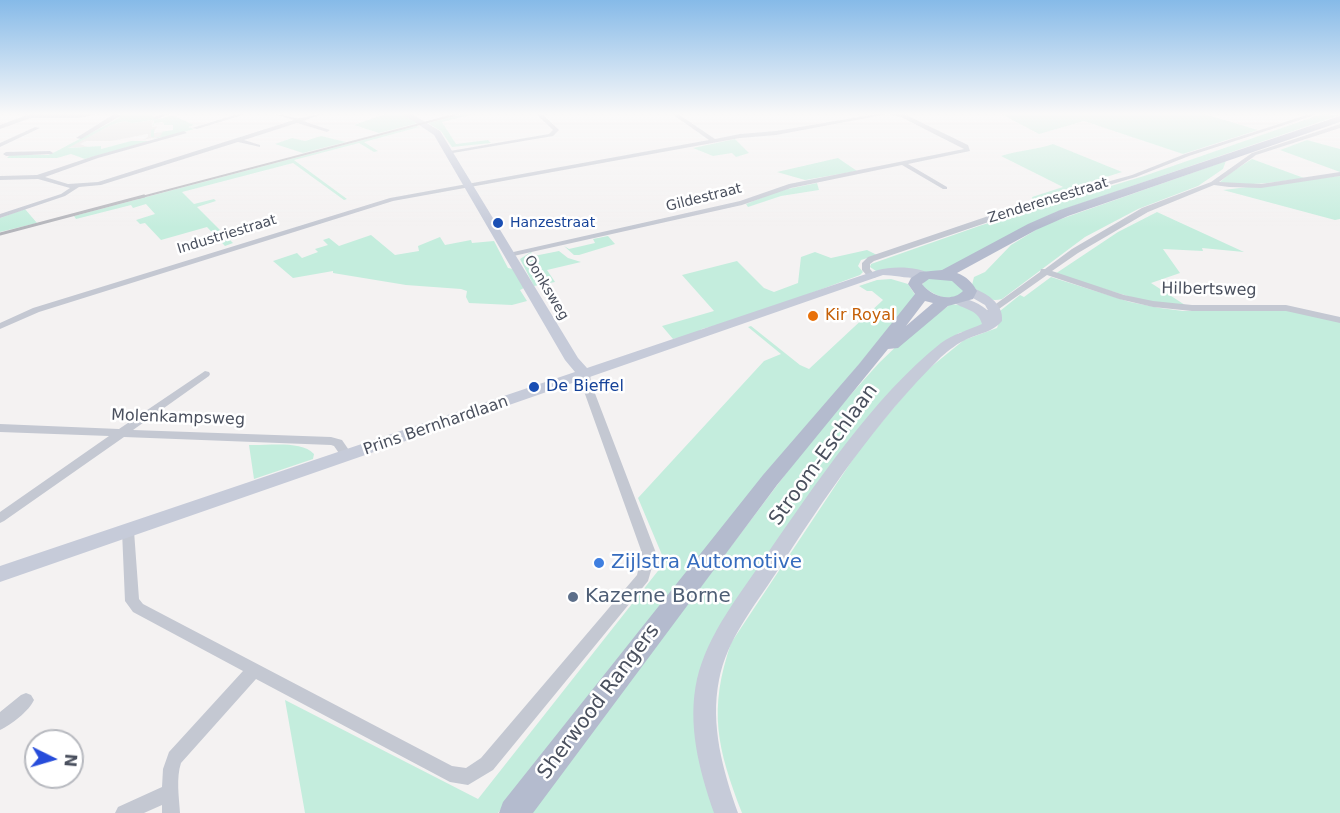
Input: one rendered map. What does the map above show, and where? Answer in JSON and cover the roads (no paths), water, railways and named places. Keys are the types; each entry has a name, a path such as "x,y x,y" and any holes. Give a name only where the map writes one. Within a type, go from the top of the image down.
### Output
{"main road":[{"name":"Oonksweg","path":"447,152 572,360 585,374"},
{"name":"Zenderensestraat","path":"944,275 1064,213 1243,152"},
{"name":"Zenderensestraat","path":"960,294 1010,240"},
{"path":"921,284 944,275 960,294 990,316"},
{"name":"Prins Bernhardlaan","path":"0,574 872,276 894,277 921,284"},
{"path":"921,284 960,294"},
{"name":"Sherwood Rangers","path":"514,813 763,489 865,368 921,284"},
{"name":"Sherwood Rangers","path":"865,368 960,294"},
{"name":"Stroom-Eschlaan","path":"726,813 714,782 706,732 706,685 715,655 726,632 858,441 897,393 950,343 990,316"}],"street":[{"path":"0,178 38,177 115,152"},
{"path":"38,177 60,185 76,187 109,181 200,152"},
{"path":"466,185 654,152"},
{"name":"Gildestraat","path":"509,255 742,202 789,186 959,152"},
{"name":"Zenderensestraat","path":"872,276 866,270 866,263 871,259 1012,211 1134,176 1197,152"},
{"path":"990,316 1044,271 1145,210 1213,183 1260,152"},
{"path":"0,162 3,153 50,153"},
{"path":"904,164 945,188"},
{"path":"1213,183 1255,186 1340,174"},
{"name":"Industriestraat","path":"0,326 36,310 360,207 466,185"},
{"path":"0,216 63,195 76,187"},
{"name":"Hilbertsweg","path":"1044,271 1122,297 1153,304 1192,308 1286,308 1340,320"},
{"path":"0,518 205,374"},
{"path":"128,531 132,601 138,608 450,774 468,777 487,764 643,577 647,566 650,553 586,384 585,374"},
{"name":"Molenkampsweg","path":"0,428 331,441 338,443 347,456"},
{"path":"171,813 171,769 175,758 254,670"},
{"path":"0,722 26,700"},
{"path":"124,813 170,792"}],"railway":[{"path":"138,198 313,152"},
{"path":"0,234 144,196"}],"place":[{"name":"Hanzestraat","path":"498,223"},
{"name":"Kir Royal","path":"813,316"},
{"name":"De Bieffel","path":"534,387"},
{"name":"Zijlstra Automotive","path":"599,563"},
{"name":"Kazerne Borne","path":"573,597"}]}
